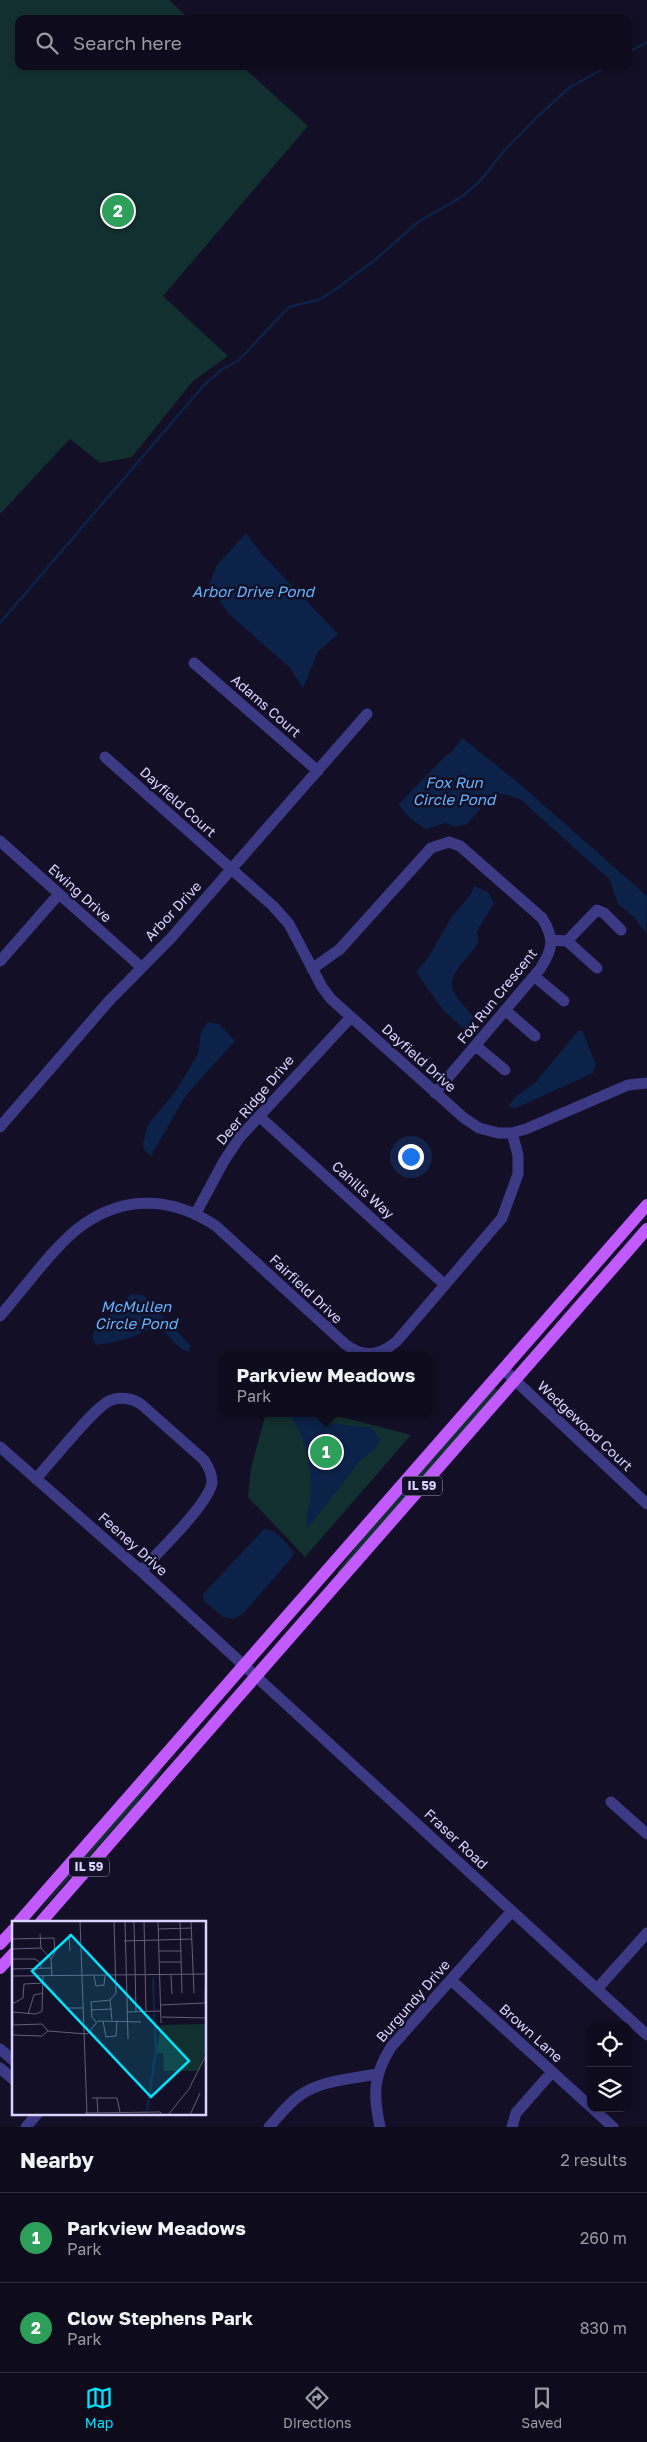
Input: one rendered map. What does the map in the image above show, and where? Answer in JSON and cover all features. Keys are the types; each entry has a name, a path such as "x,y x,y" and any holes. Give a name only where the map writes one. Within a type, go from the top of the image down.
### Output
{"main road":[{"name":"IL 59","path":"21,1921 647,1205"},
{"name":"IL 59","path":"42,1921 647,1229"},
{"path":"0,1944 12,1930"},
{"path":"0,1968 12,1955"}],"street":[{"name":"Adams Court","path":"194,663 318,771"},
{"name":"Arbor Drive","path":"0,1127 141,967 171,938 232,870 367,714"},
{"name":"Dayfield Court","path":"105,757 232,870"},
{"name":"Ewing Drive","path":"0,841 141,967"},
{"name":"Fox Run Crescent","path":"312,969 340,949 431,848 449,842 460,846 542,918 550,931 551,952 534,976 435,1093"},
{"name":"Dayfield Drive","path":"232,870 273,906 289,924 312,969 331,999 435,1093 464,1118 479,1128 498,1133 526,1129 628,1085 647,1083"},
{"path":"0,961 59,894"},
{"path":"567,941 597,910 604,913 621,930"},
{"path":"551,940 567,941 597,968"},
{"path":"534,976 564,1002"},
{"path":"505,1010 535,1036"},
{"name":"Deer Ridge Drive","path":"196,1213 224,1161 240,1137 351,1016"},
{"path":"476,1046 505,1070"},
{"name":"Cahills Way","path":"260,1117 445,1285"},
{"name":"Fairfield Drive","path":"381,1352 390,1347 502,1218 518,1174 518,1155 512,1132"},
{"name":"Fairfield Drive","path":"0,1316 64,1243 84,1224 107,1211 134,1204 156,1202 196,1213 216,1226 345,1344 361,1352"},
{"name":"Wedgewood Court","path":"503,1370 647,1504"},
{"path":"36,1479 106,1402 124,1398 134,1399 142,1405 204,1460 209,1467 212,1482 204,1500 141,1571"},
{"name":"Feeney Drive","path":"0,1447 141,1571 244,1666"},
{"name":"Fraser Road","path":"244,1666 647,2035"},
{"path":"611,1802 647,1834"},
{"name":"Burgundy Drive","path":"380,2127 375,2100 377,2074 392,2046 512,1911"},
{"path":"597,1989 647,1933"},
{"name":"Brown Lane","path":"451,1980 587,2104"},
{"path":"0,2049 12,2059"},
{"path":"0,2068 12,2078"},
{"path":"512,2127 516,2112 552,2072"},
{"path":"269,2127 294,2100 321,2084 377,2074"},
{"name":"Brown Lane","path":"596,2112 613,2127"},
{"path":"26,2127 37,2114"}],"green space":[{"path":"0,0 169,0 185,15 15,15 15,70 246,70 308,126 163,296 228,356 192,382 132,457 100,463 70,439 0,514"},
{"path":"494,1387 498,1391 339,1574 337,1572 365,1535"},
{"path":"265,1417 342,1417 411,1435 305,1557 248,1497 251,1468"},
{"path":"160,1769 162,1771 134,1806 32,1920 60,1885"}],"water":[{"name":"Arbor Drive Pond","path":"246,533 260,552 338,634 318,652 303,688 290,668 229,614 209,585 217,565"},
{"name":"Fox Run Circle Pond","path":"462,738 515,780 647,896 646,934 636,919 618,904 610,880 520,799 503,794 491,797 467,824 455,827 445,823 427,829 407,816 399,804 445,756 452,752"},
{"path":"474,886 488,892 494,903 477,931 478,943 459,967 452,981 455,994 475,1019 470,1028 464,1029 443,1010 416,972 428,958 451,918 471,894"},
{"path":"208,1022 219,1024 235,1041 186,1095 151,1156 145,1151 143,1145 147,1126 175,1092 198,1054 201,1032"},
{"path":"582,1030 596,1065 593,1073 516,1108 508,1107 515,1097 535,1083 578,1031"},
{"name":"McMullen Circle Pond","path":"131,1294 143,1295 191,1346 188,1352 154,1326 126,1339 96,1345 92,1339 95,1329"},
{"path":"290,1417 320,1417 328,1423 372,1428 380,1440 374,1450 360,1461 308,1528 307,1521 310,1502 309,1464 300,1432"},
{"path":"264,1529 272,1531 280,1537 293,1551 293,1556 243,1614 233,1619 223,1617 204,1601 203,1594"}],"waterway":[{"path":"632,50 647,42"},
{"path":"0,623 204,385 221,370 238,361 289,307 318,300 332,292 376,259 418,222 463,196 481,180 502,153 535,119 570,87 602,70"}],"place":[{"name":"Clow Stephens Park","path":"118,211"},
{"name":"Parkview Meadows","path":"326,1452"}]}
